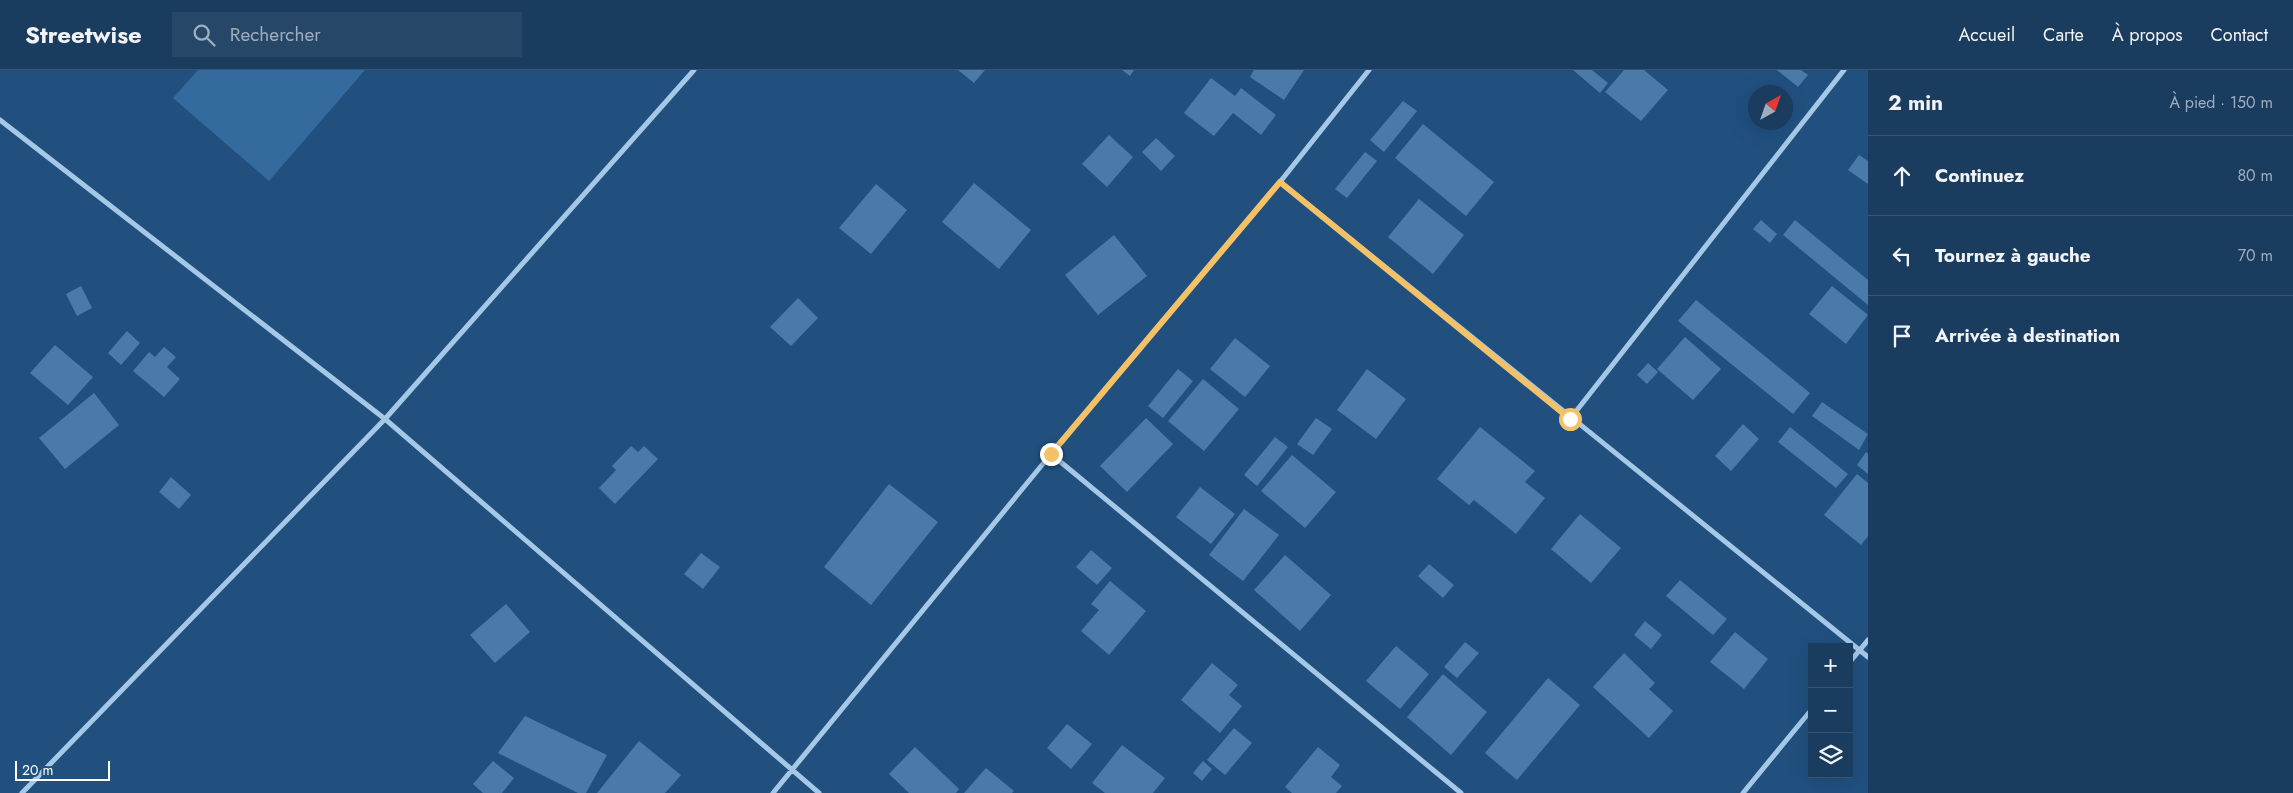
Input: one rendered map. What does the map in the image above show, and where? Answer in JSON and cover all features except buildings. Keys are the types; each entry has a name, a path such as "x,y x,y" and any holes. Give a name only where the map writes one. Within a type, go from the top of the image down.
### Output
{"street":[{"path":"22,793 385,419 694,70"},
{"path":"773,793 1051,454 1280,182 1369,70"},
{"path":"1570,419 1844,70"},
{"path":"0,120 385,419 819,793"},
{"path":"1280,182 1570,419 1868,657"},
{"path":"1051,454 1461,793"},
{"path":"1853,659 1868,640"},
{"path":"1743,793 1808,714"}],"shaded area":[{"path":"198,70 365,70 269,181 173,98"}],"route":[{"path":"1051,454 1280,182 1570,419"}]}
